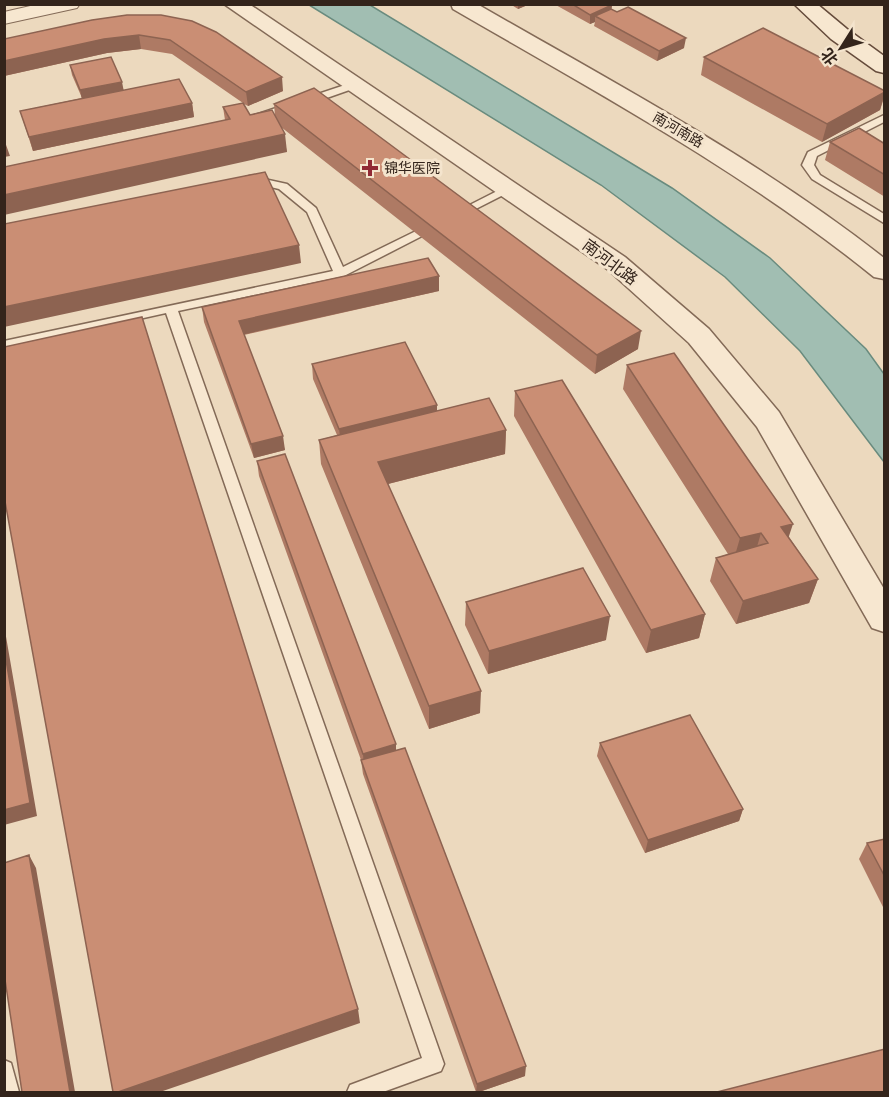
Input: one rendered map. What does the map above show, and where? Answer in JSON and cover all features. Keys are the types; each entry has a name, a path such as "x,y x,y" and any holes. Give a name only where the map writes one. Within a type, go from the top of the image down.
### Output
{"street":[{"path":"4,18 70,4"},
{"name":"南河北路","path":"234,4 616,263 699,336 768,420 885,618"},
{"name":"南河南路","path":"461,4 735,163 858,249 885,271"},
{"path":"804,4 839,34 880,59"}],"lane":[{"path":"244,119 277,112 354,86"},
{"path":"885,118 812,154 808,165 816,177 885,219"},
{"path":"242,180 253,178 284,186 312,210 340,273"},
{"path":"458,214 507,189"},
{"path":"4,345 340,273 418,235"},
{"path":"171,308 434,1064 357,1092"},
{"path":"4,1070 9,1092"}],"shaded area":[{"path":"309,5 370,5 672,188 770,258 866,349 884,374 884,462 800,351 725,277 601,185"}],"building":[{"path":"572,4 611,4 612,5 590,15"},
{"path":"628,7 686,38 659,51 595,16 611,9 617,12"},
{"path":"127,15 161,15 192,21 216,32 282,77 246,92 170,40 139,35 104,39 4,61 4,39"},
{"path":"763,28 885,92 827,124 704,57"},
{"path":"111,57 122,82 80,90 70,65"},
{"path":"179,79 192,103 29,137 20,111"},
{"path":"314,88 641,331 597,355 274,104"},
{"path":"243,103 250,115 272,110 285,134 4,195 4,167 230,119 223,107"},
{"path":"859,128 885,144 885,175 830,142"},
{"path":"265,172 299,245 4,307 4,224"},
{"path":"428,258 439,276 239,321 283,436 251,444 202,307"},
{"path":"142,317 358,1009 113,1092 4,496 4,347"},
{"path":"405,342 437,405 339,429 312,364"},
{"path":"674,353 793,524 781,527 818,579 743,601 716,558 768,543 761,533 740,538 627,365"},
{"path":"562,380 705,614 651,630 515,391"},
{"path":"489,398 506,430 378,462 481,691 429,706 319,440"},
{"path":"285,454 396,744 363,754 257,461"},
{"path":"583,568 610,616 489,651 466,602"},
{"path":"4,648 30,803 4,810"},
{"path":"690,715 743,809 648,840 600,743"},
{"path":"405,748 526,1066 477,1084 361,760"},
{"path":"885,839 885,877 867,843"},
{"path":"29,855 70,1092 22,1092 4,973 4,863"},
{"path":"885,1049 885,1092 717,1092"}],"place":[{"name":"锦华医院","path":"370,168"}]}
